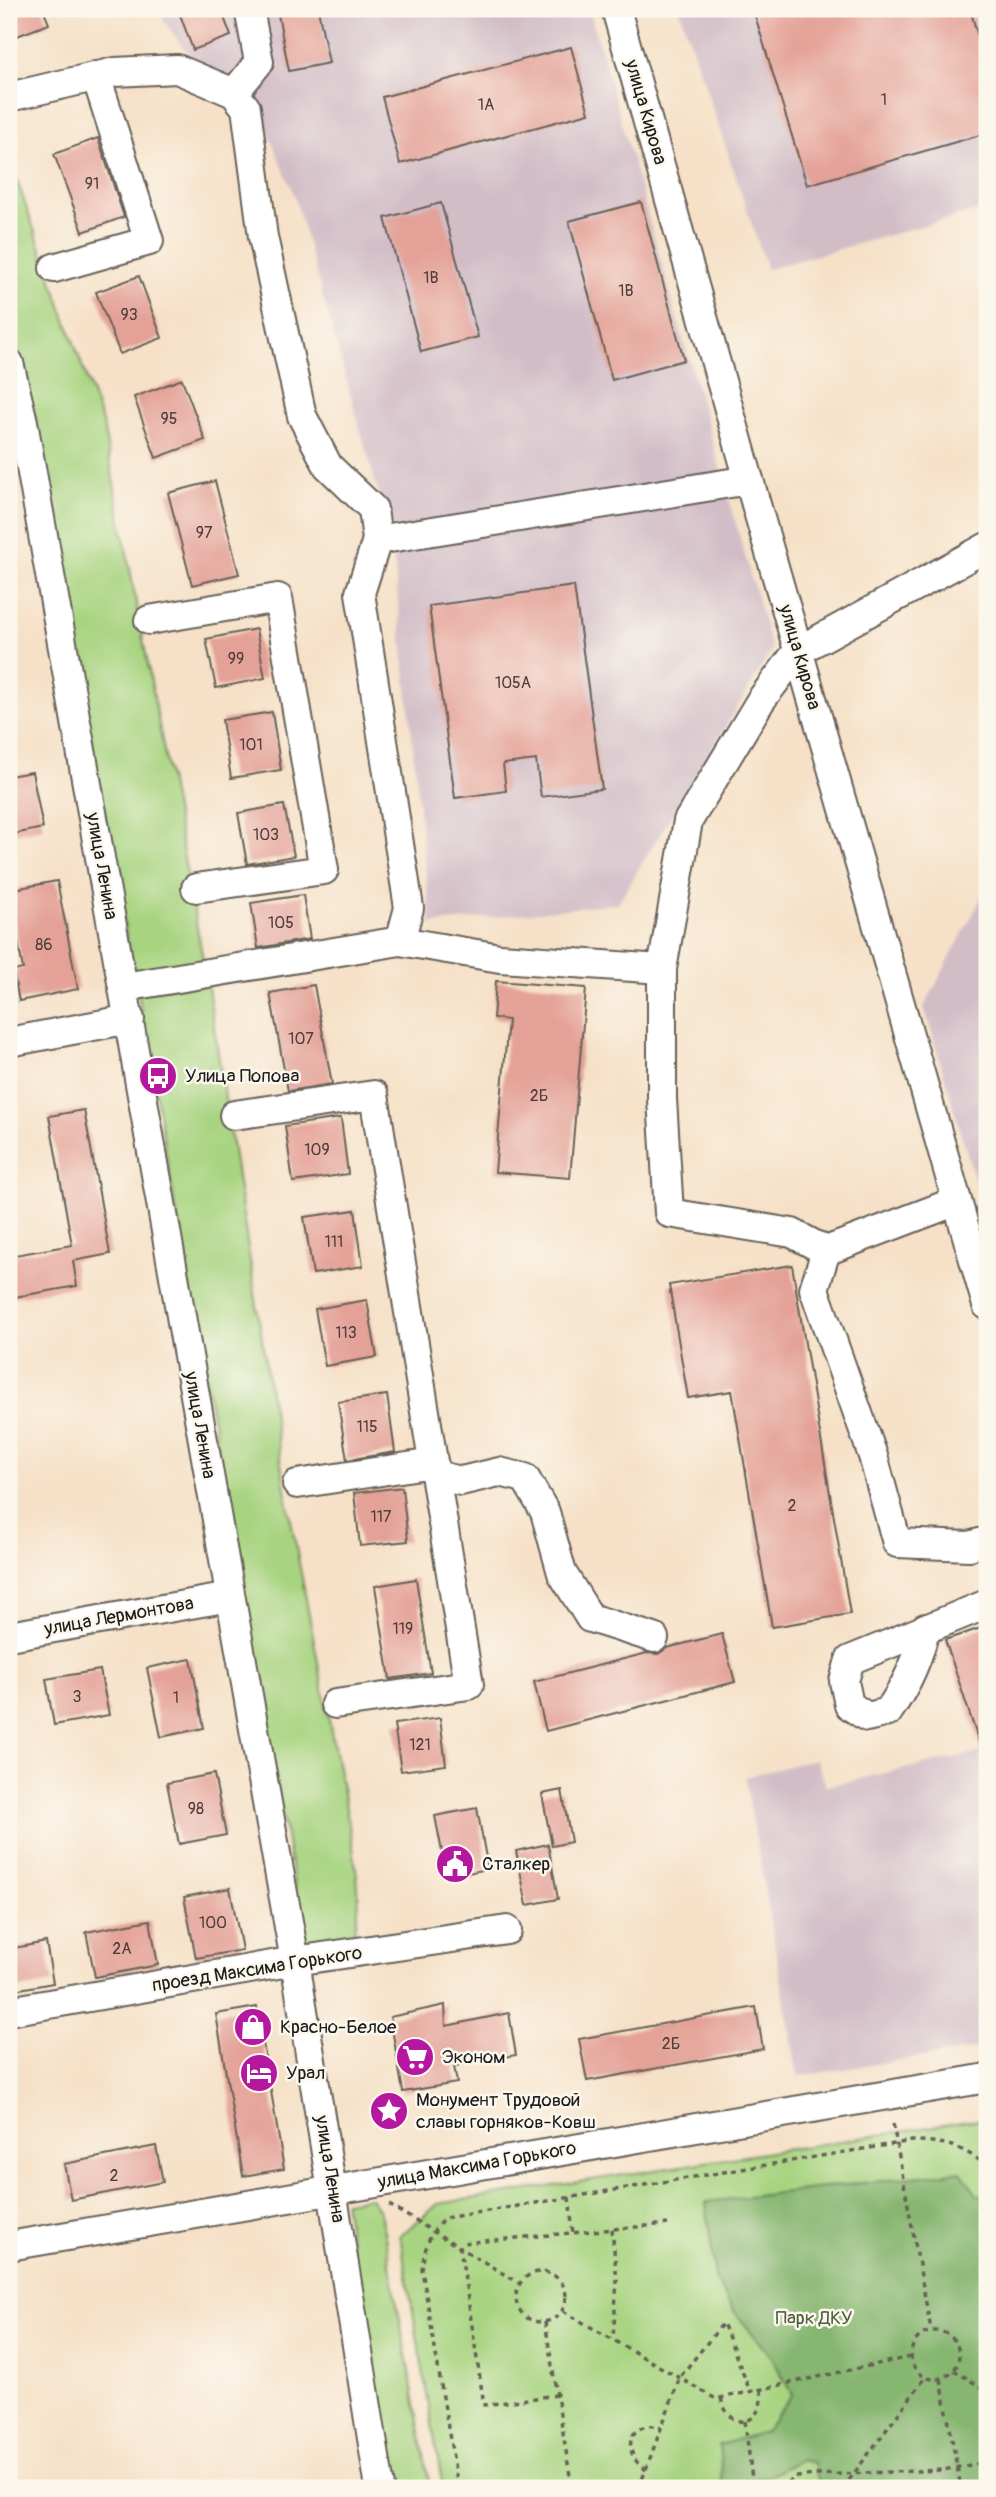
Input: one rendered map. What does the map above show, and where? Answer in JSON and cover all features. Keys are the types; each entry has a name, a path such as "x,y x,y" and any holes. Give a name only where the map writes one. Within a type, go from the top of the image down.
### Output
{"street":[{"path":"234,93 259,62 249,9"},
{"name":"улица Кирова","path":"616,9 987,1305"},
{"path":"9,97 115,72 177,69 234,93 246,108 263,237 302,416 328,466 373,509 377,540 360,593 410,908 400,941"},
{"path":"54,268 149,241 96,76"},
{"name":"улица Ленина","path":"9,363 16,423 130,1019 295,1961 380,2488"},
{"path":"377,540 749,480"},
{"path":"957,1200 826,1251 792,1233 669,1213 662,1099 662,969 688,821 761,699 798,651 987,547"},
{"path":"149,620 278,598 324,870 196,888"},
{"path":"124,987 400,941 500,957 662,969"},
{"path":"9,1042 130,1019"},
{"path":"234,1115 374,1095 469,1685 335,1704"},
{"path":"826,1251 814,1289 873,1456 897,1544 969,1546 987,1541"},
{"path":"297,1484 434,1469 461,1480 499,1472 525,1478 545,1512 562,1573 590,1618 654,1638"},
{"name":"улица Лермонтова","path":"9,1636 230,1597"},
{"path":"925,1628 922,1647 904,1689 888,1712 866,1717 849,1705 844,1681 850,1660 904,1636 987,1604"},
{"name":"проезд Максима Горького","path":"9,2011 295,1961 507,1930"},
{"name":"улица Максима Горького","path":"9,2246 987,2078"}],"path":[{"path":"893,2124 932,2330"},
{"path":"458,2488 422,2270 423,2256 433,2231 445,2218 897,2144 937,2141 961,2149 987,2166"},
{"path":"569,2197 573,2233"},
{"path":"389,2205 520,2283"},
{"path":"460,2247 463,2243 668,2224"},
{"path":"612,2229 617,2281 614,2339"},
{"path":"460,2247 484,2404 557,2395"},
{"path":"537,2272 554,2275 566,2289 567,2298 563,2311 545,2322 537,2322 522,2313 516,2297 520,2283 528,2275 537,2272"},
{"path":"563,2311 716,2399 910,2357"},
{"path":"545,2322 572,2488"},
{"path":"639,2488 680,2377 723,2323 750,2391"},
{"path":"932,2330 944,2332 956,2343 959,2360 954,2370 941,2379 925,2378 913,2366 910,2357 914,2341 932,2330"},
{"path":"954,2370 987,2391"},
{"path":"843,2488 925,2378"},
{"path":"941,2379 961,2488"},
{"path":"721,2398 729,2416 734,2420 746,2421 754,2417 761,2408 761,2389"},
{"path":"746,2421 753,2488"},
{"path":"646,2470 632,2458 629,2451 631,2441 642,2427 661,2427"},
{"path":"779,2488 797,2477 957,2468 987,2462"}],"shaded area":[{"path":"165,9 589,9 772,650 618,903 431,924 392,541 294,195 254,98 198,66 162,19"},
{"path":"679,9 987,9 987,208 767,269"},
{"path":"987,887 987,1221 924,1007"},
{"path":"987,1751 987,2047 798,2076 745,1777 816,1759 826,1786"}],"green space":[{"path":"9,158 103,425 204,965 134,979 35,419 9,312"},
{"path":"207,981 285,1489 353,1846 358,1895 357,1919 349,1943 328,1948 305,1945 138,993"},
{"name":"Парк ДКУ","path":"987,2118 987,2488 443,2488 400,2236 438,2204"},
{"path":"961,2171 977,2195 987,2195 987,2488 820,2488 814,2463 800,2460 769,2476 723,2488 719,2445 764,2432 792,2395 772,2357 733,2310 715,2278 706,2202"},
{"path":"370,2198 379,2210 384,2231 430,2488 390,2488 344,2202"}],"building":[{"path":"9,9 43,9 49,24 9,39"},
{"path":"178,9 221,9 231,36 193,50"},
{"path":"277,9 318,9 329,63 289,71"},
{"path":"753,9 970,9 987,68 987,133 807,185"},
{"path":"571,47 589,113 400,164 382,97"},
{"path":"98,138 124,217 83,232 54,154"},
{"path":"641,202 684,360 612,380 569,221"},
{"path":"441,203 478,337 421,352 385,218"},
{"path":"139,276 162,338 120,354 96,292"},
{"path":"182,379 205,440 156,458 134,397"},
{"path":"215,481 239,574 192,585 168,493"},
{"path":"574,586 602,789 541,797 536,760 503,764 506,791 455,798 429,606"},
{"path":"256,629 265,678 216,688 206,639"},
{"path":"272,712 281,770 231,778 222,720"},
{"path":"32,772 43,828 9,835 9,776"},
{"path":"284,805 294,856 247,864 238,813"},
{"path":"57,881 78,989 19,1001 13,971 23,969 14,921 9,922 9,890"},
{"path":"303,895 310,939 258,948 251,903"},
{"path":"496,981 586,988 570,1178 495,1172 508,1020 493,1018"},
{"path":"314,985 332,1084 288,1091 270,993"},
{"path":"84,1110 110,1254 73,1261 77,1286 9,1298 9,1256 72,1245 49,1116"},
{"path":"341,1118 348,1174 293,1182 285,1126"},
{"path":"355,1210 363,1266 313,1274 304,1217"},
{"path":"792,1265 850,1614 772,1627 732,1391 688,1398 669,1285"},
{"path":"367,1300 377,1357 325,1366 315,1309"},
{"path":"387,1395 395,1452 347,1460 338,1402"},
{"path":"402,1487 408,1541 360,1546 354,1493"},
{"path":"416,1579 431,1673 390,1679 375,1586"},
{"path":"987,1626 987,1757 984,1757 945,1640"},
{"path":"722,1634 735,1682 546,1731 534,1682 647,1653 658,1654 667,1648"},
{"path":"191,1659 204,1728 161,1737 147,1668"},
{"path":"100,1670 109,1715 54,1725 46,1679"},
{"path":"440,1718 446,1765 401,1771 394,1724"},
{"path":"214,1774 226,1835 179,1844 167,1783"},
{"path":"562,1790 571,1842 552,1846 542,1794"},
{"path":"477,1808 488,1869 447,1877 435,1816"},
{"path":"548,1844 558,1899 527,1905 516,1851"},
{"path":"230,1888 242,1950 196,1958 184,1897"},
{"path":"150,1920 158,1965 95,1977 86,1932"},
{"path":"46,1942 53,1983 9,1991 9,1949"},
{"path":"445,2005 446,2026 509,2013 516,2055 454,2066 457,2083 403,2092 390,2017"},
{"path":"257,2007 284,2169 243,2176 216,2014"},
{"path":"756,2007 763,2049 587,2081 579,2039"},
{"path":"156,2146 163,2182 71,2200 64,2164"}],"place":[{"name":"Улица Попова","path":"158,1076"},
{"name":"Сталкер","path":"455,1864"},
{"name":"Красно-Белое","path":"253,2027"},
{"name":"Эконом","path":"415,2057"},
{"name":"Урал","path":"259,2073"},
{"name":"Монумент Трудовой славы горняков-Ковш","path":"389,2111"}]}
